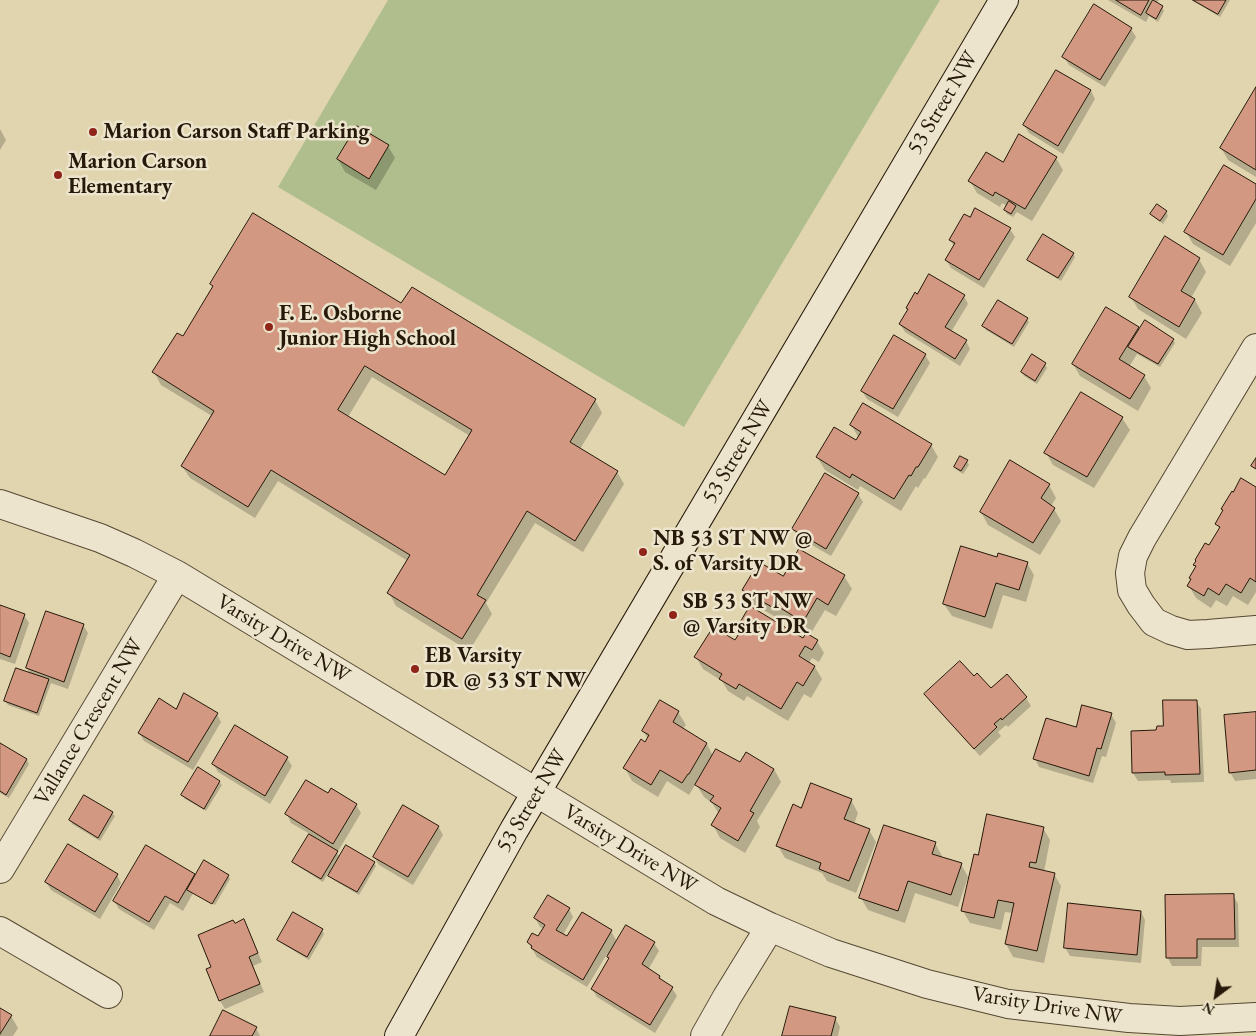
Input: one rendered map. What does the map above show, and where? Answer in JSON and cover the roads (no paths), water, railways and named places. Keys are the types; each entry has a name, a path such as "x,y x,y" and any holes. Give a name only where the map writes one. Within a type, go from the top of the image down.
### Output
{"street":[{"name":"53 Street NW","path":"399,1036 514,830 1004,0"},
{"path":"1256,348 1142,538 1133,556 1130,573 1132,590 1141,605 1154,622 1171,630 1188,635 1256,630"},
{"name":"Varsity Drive NW","path":"0,504 100,538 134,552 177,575 716,901 770,927 832,953 927,984 1008,1004 1129,1018 1180,1021 1256,1017"},
{"name":"Vallance Crescent NW","path":"0,870 177,575"},
{"path":"705,1036 770,927"},
{"path":"0,931 108,994"}],"place":[{"name":"Marion Carson Staff Parking","path":"93,132"},
{"name":"Marion Carson Elementary","path":"58,175"},
{"name":"F. E. Osborne Junior High School","path":"269,327"},
{"name":"NB 53 ST NW @ S. of Varsity DR","path":"643,552"},
{"name":"SB 53 ST NW @ Varsity DR","path":"673,615"},
{"name":"EB Varsity DR @ 53 ST NW","path":"415,669"}]}
